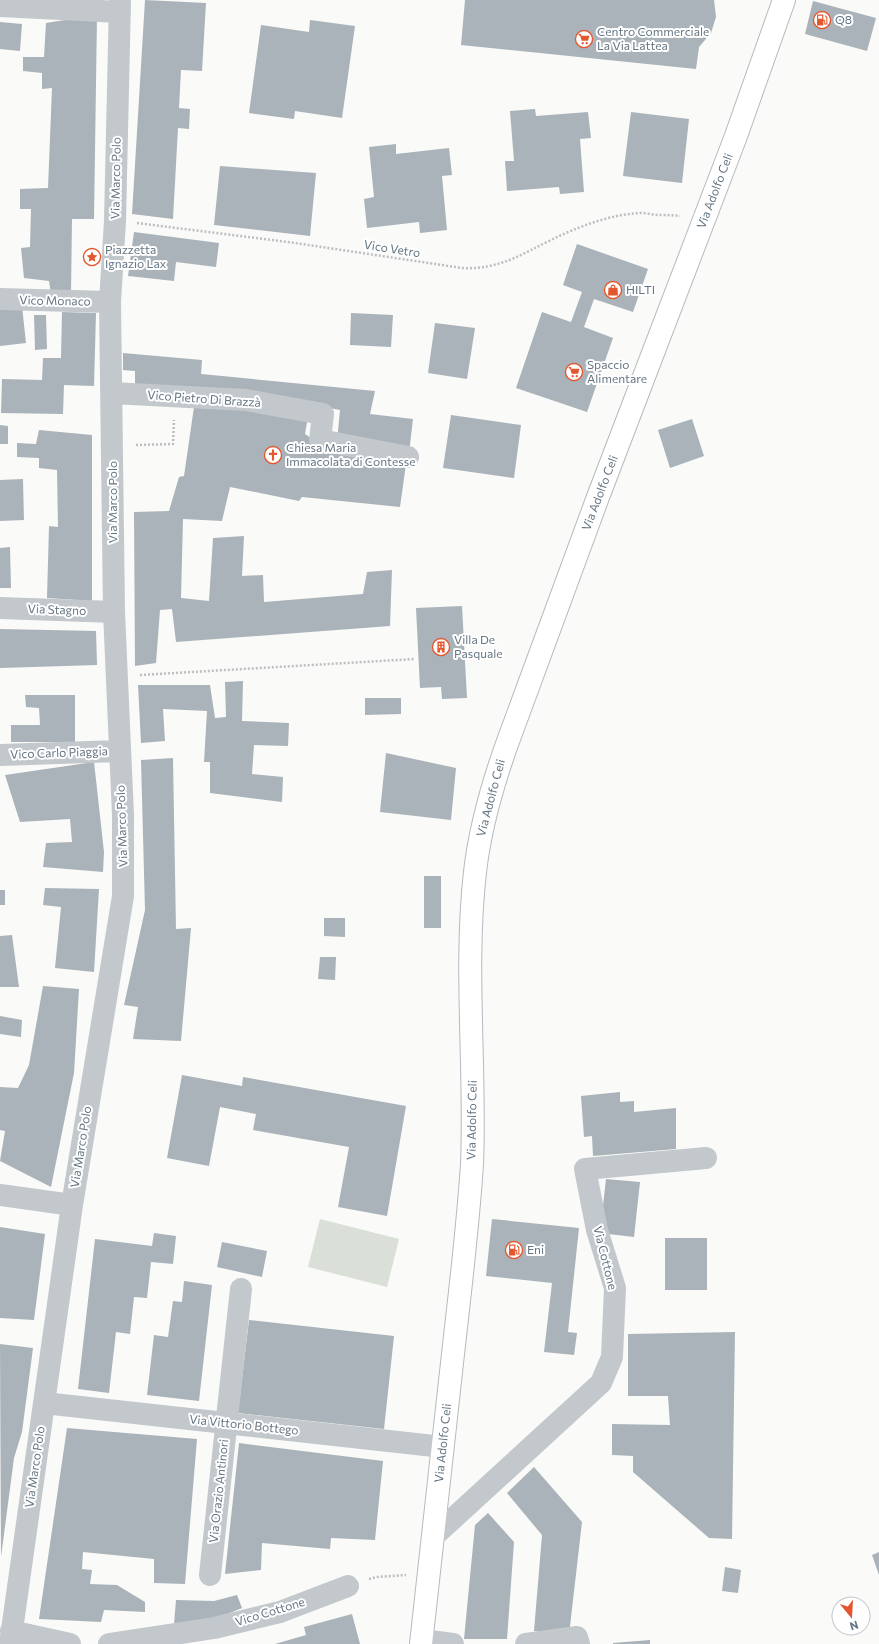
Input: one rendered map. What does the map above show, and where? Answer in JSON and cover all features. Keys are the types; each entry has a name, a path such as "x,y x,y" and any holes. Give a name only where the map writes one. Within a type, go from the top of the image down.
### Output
{"main road":[{"name":"Via Adolfo Celi","path":"422,1642 462,1272 471,1166 474,1095 471,975 472,920 475,874 486,812 506,744 736,136 784,0"}],"street":[{"path":"0,6 44,4 120,6"},
{"name":"Via Marco Polo","path":"10,1638 72,1205 123,896 123,835 115,677 110,302 115,221 120,6"},
{"name":"Vico Monaco","path":"0,299 110,302"},
{"name":"Vico Pietro Di Brazzà","path":"112,393 246,400 323,414 320,440 408,457"},
{"name":"Via Stagno","path":"0,608 114,612"},
{"name":"Vico Carlo Piaggia","path":"0,755 119,751"},
{"name":"Via Cottone","path":"433,1537 601,1383 612,1357 615,1288 597,1230 586,1169 706,1158"},
{"path":"0,1195 72,1205"},
{"name":"Via Orazio Antinori","path":"210,1575 241,1289"},
{"name":"Via Vittorio Bottego","path":"44,1403 443,1447"},
{"name":"Vico Cottone","path":"109,1644 214,1628 280,1612 348,1586"},
{"path":"526,1644 577,1637 579,1644"},
{"path":"10,1638 70,1644"},
{"path":"422,1642 453,1644"}],"path":[{"name":"Vico Vetro","path":"115,221 295,243 462,268 478,269 491,267 506,262 528,253 573,230 600,221 642,213 658,215"},
{"path":"136,445 172,444 175,396"},
{"path":"115,677 415,659"},
{"path":"348,1586 377,1577 429,1574"}],"shaded area":[{"path":"320,1219 399,1239 387,1287 308,1267"}],"building":[{"path":"145,0 206,3 202,71 181,70 179,108 190,109 189,129 178,128 173,219 132,214"},
{"name":"Centro Commerciale La Via Lattea","path":"465,0 714,0 716,17 711,33 699,47 696,69 461,45"},
{"path":"813,1 876,18 867,51 805,34"},
{"path":"97,15 94,219 72,219 71,293 51,294 49,281 24,278 21,248 30,247 31,209 20,209 20,189 48,188 52,88 42,89 42,73 23,71 23,57 44,57 46,23"},
{"path":"310,20 355,26 342,118 295,111 294,119 249,113 261,25 309,32"},
{"path":"0,22 22,24 20,51 0,49"},
{"path":"535,109 536,116 588,112 591,138 580,139 584,192 560,194 559,187 507,191 505,161 514,161 510,111"},
{"path":"631,112 689,119 682,183 623,176"},
{"path":"396,144 396,154 449,148 452,175 442,176 447,230 420,233 419,222 367,228 364,199 374,197 369,147"},
{"path":"220,166 316,173 310,236 214,225"},
{"path":"134,232 219,243 216,267 176,262 174,281 128,276"},
{"path":"577,244 648,269 633,312 594,299 584,327 613,338 587,412 516,388 542,312 571,322 582,292 563,285"},
{"path":"22,306 26,343 0,346 0,309"},
{"path":"62,312 96,313 94,386 64,385 63,414 1,413 2,379 42,380 43,358 61,358"},
{"path":"351,313 393,315 391,347 350,345"},
{"path":"34,315 46,315 47,349 35,350"},
{"path":"435,323 475,328 467,379 428,373"},
{"path":"123,353 202,360 201,374 375,391 370,414 413,419 409,453 337,441 340,410 234,391 135,389 135,371 123,370"},
{"path":"195,400 300,417 307,422 305,434 314,440 311,447 406,464 400,507 302,497 299,501 230,487 222,521 183,519 181,598 209,601 213,538 244,536 242,576 263,575 264,602 363,594 367,572 392,570 390,626 176,642 172,609 160,610 156,663 135,666 134,512 169,511 179,477 184,476"},
{"path":"451,415 521,425 514,478 443,468"},
{"path":"692,419 704,456 670,468 658,430"},
{"path":"0,425 8,426 8,444 0,444"},
{"path":"39,430 92,435 92,601 47,598 49,526 58,527 57,470 39,468 39,458 17,457 17,443 36,444"},
{"path":"23,479 24,520 0,521 0,480"},
{"path":"10,547 11,588 0,588 0,548"},
{"name":"Villa De Pasquale","path":"462,606 467,698 442,699 441,687 420,688 416,608"},
{"path":"0,629 96,631 97,665 0,668"},
{"path":"243,681 242,721 289,723 288,746 254,745 252,774 283,777 282,802 210,793 210,762 204,762 207,711 163,709 165,741 141,743 138,685 210,685 215,718 226,717 225,682"},
{"path":"25,695 75,695 75,742 11,742 11,725 40,725 39,708 26,707"},
{"path":"365,698 401,698 401,714 365,715"},
{"path":"386,753 456,768 451,820 380,812"},
{"path":"173,758 176,929 191,928 181,1041 133,1039 138,1007 124,1005 145,910 141,760"},
{"path":"94,762 104,852 103,872 43,867 46,843 72,842 70,819 20,822 5,775"},
{"path":"424,876 441,876 441,928 424,928"},
{"path":"45,888 99,889 94,972 55,968 61,907 43,905"},
{"path":"0,890 5,890 5,905 0,905"},
{"path":"324,918 345,918 345,937 324,936"},
{"path":"12,935 19,987 0,987 0,936"},
{"path":"320,957 336,957 335,980 318,979"},
{"path":"43,986 79,989 74,1073 51,1187 0,1161 5,1131 0,1130 0,1087 18,1088 29,1065"},
{"path":"0,1016 22,1020 21,1037 0,1034"},
{"path":"182,1075 242,1086 243,1077 406,1106 387,1216 338,1207 349,1147 253,1130 256,1114 220,1107 209,1166 167,1158"},
{"path":"620,1092 620,1102 634,1101 634,1112 676,1108 676,1149 593,1156 592,1136 584,1137 581,1096"},
{"path":"606,1179 640,1182 634,1237 600,1233"},
{"path":"492,1219 579,1228 568,1332 577,1333 574,1355 544,1352 552,1283 486,1276"},
{"path":"0,1227 45,1234 34,1320 0,1318"},
{"path":"154,1233 176,1236 173,1264 151,1262 147,1298 134,1297 130,1334 116,1332 109,1393 78,1389 95,1239 152,1246"},
{"path":"665,1238 707,1238 707,1290 665,1290"},
{"path":"222,1242 267,1251 262,1277 217,1267"},
{"path":"184,1281 212,1285 199,1401 147,1395 154,1335 168,1337 173,1301 182,1302"},
{"path":"249,1320 394,1336 384,1429 238,1413"},
{"path":"735,1332 732,1539 709,1538 633,1472 633,1456 612,1455 612,1424 670,1425 668,1396 628,1396 628,1334"},
{"path":"0,1344 33,1348 22,1432 14,1458 1,1557"},
{"path":"67,1428 197,1439 185,1584 154,1583 154,1559 83,1552 82,1569 92,1570 90,1584 117,1585 145,1602 145,1612 104,1610 101,1622 39,1619"},
{"path":"239,1443 383,1461 375,1540 331,1538 330,1549 262,1543 261,1570 225,1574"},
{"path":"534,1467 582,1522 569,1635 534,1631 542,1535 507,1493"},
{"path":"488,1513 514,1542 507,1639 464,1639 475,1525"},
{"path":"879,1552 879,1575 872,1555"},
{"path":"725,1567 741,1570 738,1593 722,1591"},
{"path":"237,1595 242,1608 208,1622 174,1624 176,1600 214,1601"},
{"path":"352,1614 360,1644 275,1644 306,1635 304,1627"},
{"path":"650,1640 650,1644 613,1644 613,1643"}],"place":[{"name":"Q8","path":"822,20"},
{"name":"Centro Commerciale La Via Lattea","path":"584,39"},
{"name":"Piazzetta Ignazio Lax","path":"92,257"},
{"name":"HILTI","path":"613,290"},
{"name":"Spaccio Alimentare","path":"574,372"},
{"name":"Chiesa Maria Immacolata di Contesse","path":"273,455"},
{"name":"Villa De Pasquale","path":"441,647"},
{"name":"Eni","path":"514,1250"}]}
